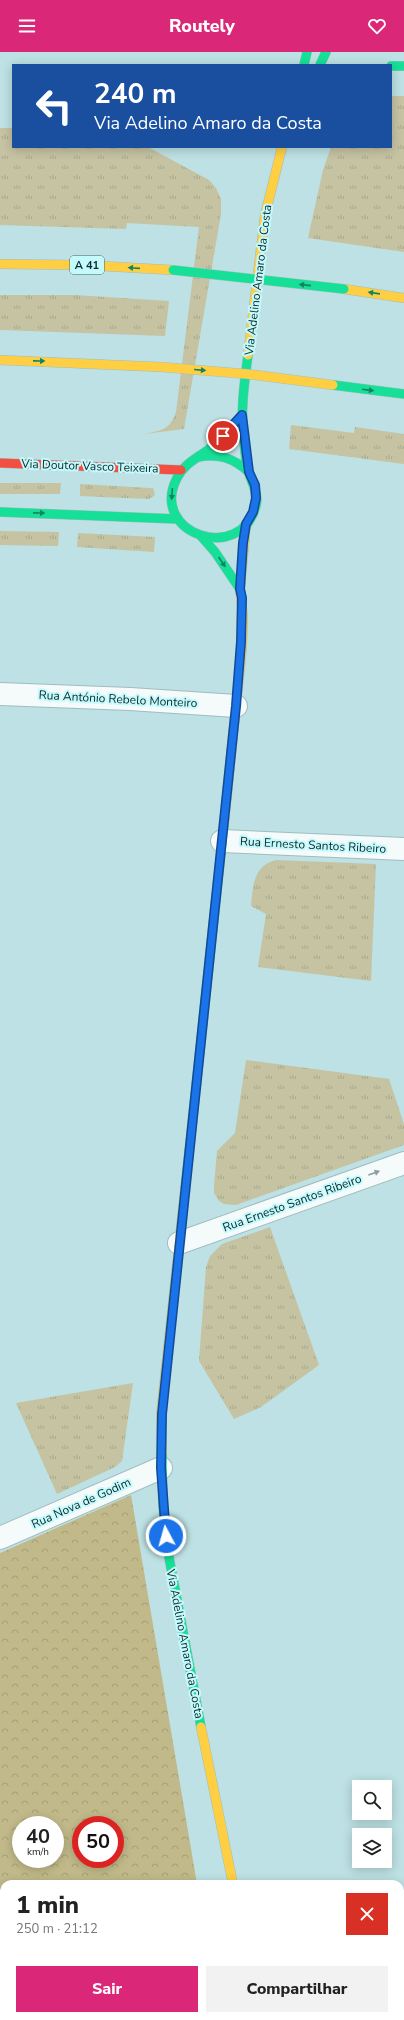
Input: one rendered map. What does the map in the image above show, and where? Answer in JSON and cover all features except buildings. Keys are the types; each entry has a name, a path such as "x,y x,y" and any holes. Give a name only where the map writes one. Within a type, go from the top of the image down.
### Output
{"main road":[{"path":"304,64 307,52"},
{"path":"320,64 326,52"},
{"path":"392,66 404,66"},
{"name":"Via Adelino Amaro da Costa","path":"178,520 190,531 212,539 225,537 236,532 246,524 253,512 256,498 255,485 249,472 242,415 262,230 272,180 282,148"},
{"name":"A 41","path":"0,264 83,265 173,270 344,289 404,298"},
{"path":"0,360 77,362 247,374 404,394"},
{"path":"0,512 178,520 172,500 175,479 188,462 213,446 242,415"},
{"path":"198,457 212,454 226,456 238,462 249,472"},
{"name":"Via Doutor Vasco Teixeira","path":"0,463 181,470"},
{"name":"Via Adelino Amaro da Costa","path":"232,1880 206,1756 168,1552 161,1468 162,1414 236,706 241,642 242,598 240,589 246,524"},
{"name":"Via Adelino Amaro da Costa","path":"201,536 215,552 240,589"}],"street":[{"name":"Rua António Rebelo Monteiro","path":"0,694 123,698 236,706"},
{"name":"Rua Ernesto Santos Ribeiro","path":"222,841 404,849"},
{"name":"Rua Ernesto Santos Ribeiro","path":"179,1243 404,1163"},
{"name":"Rua Nova de Godim","path":"0,1538 161,1468"}],"green space":[{"path":"392,96 404,96 404,252 308,238 323,170 331,148 392,148"},
{"path":"0,128 12,128 12,148 150,148 209,180 216,188 221,199 221,214 184,429 144,434 164,429 171,423 176,412 199,227 127,223 126,229 0,225"},
{"path":"0,295 75,295 169,301 165,336 0,330"},
{"path":"291,425 354,433 355,427 404,434 404,464 289,449"},
{"path":"0,483 61,483 60,494 0,494"},
{"path":"80,484 153,488 155,495 149,499 80,496"},
{"path":"0,531 59,532 58,546 0,545"},
{"path":"78,533 155,537 154,552 77,547"},
{"path":"276,860 376,864 371,981 258,967 266,914 251,906 254,884 263,867"},
{"path":"246,1060 389,1079 404,1124 404,1145 236,1205 224,1204 219,1201 214,1193 217,1151 235,1133"},
{"path":"270,1227 319,1365 261,1407 234,1419 199,1361 206,1267 210,1256 222,1244"},
{"path":"133,1383 122,1461 115,1467 57,1494 16,1403"},
{"path":"131,1495 196,1880 0,1880 0,1553"}],"traffic: fast":[{"path":"304,64 307,52"},
{"path":"320,64 326,52"},
{"path":"392,66 404,66"},
{"path":"173,270 344,289"},
{"path":"242,415 217,442 188,464 180,472 177,478 171,498 175,514 186,527 200,535 217,538 234,534 247,523 256,505 256,496 248,470 242,421 248,355"},
{"path":"333,385 404,394"},
{"path":"198,457 219,456 237,463 249,472"},
{"path":"0,512 178,519"},
{"path":"201,536 215,552 240,589"},
{"path":"185,1190 224,824"},
{"path":"162,1453 163,1505 168,1552 201,1727"}],"traffic: slow":[{"path":"248,355 265,215 282,148"},
{"path":"0,264 83,265 173,270"},
{"path":"344,289 404,298"},
{"path":"0,360 161,367"},
{"path":"161,367 247,374 333,385"},
{"path":"224,824 242,647 243,617 240,589 246,524"},
{"path":"162,1453 161,1415 185,1190"},
{"path":"201,1727 232,1880"}],"traffic: jam":[{"path":"0,463 181,470"}],"route":[{"path":"166,1536 161,1468 162,1414 171,1314 199,1070 236,706 241,642 242,598 240,589 243,543 246,524 253,512 256,498 255,485 249,472 242,415 223,436"}]}
